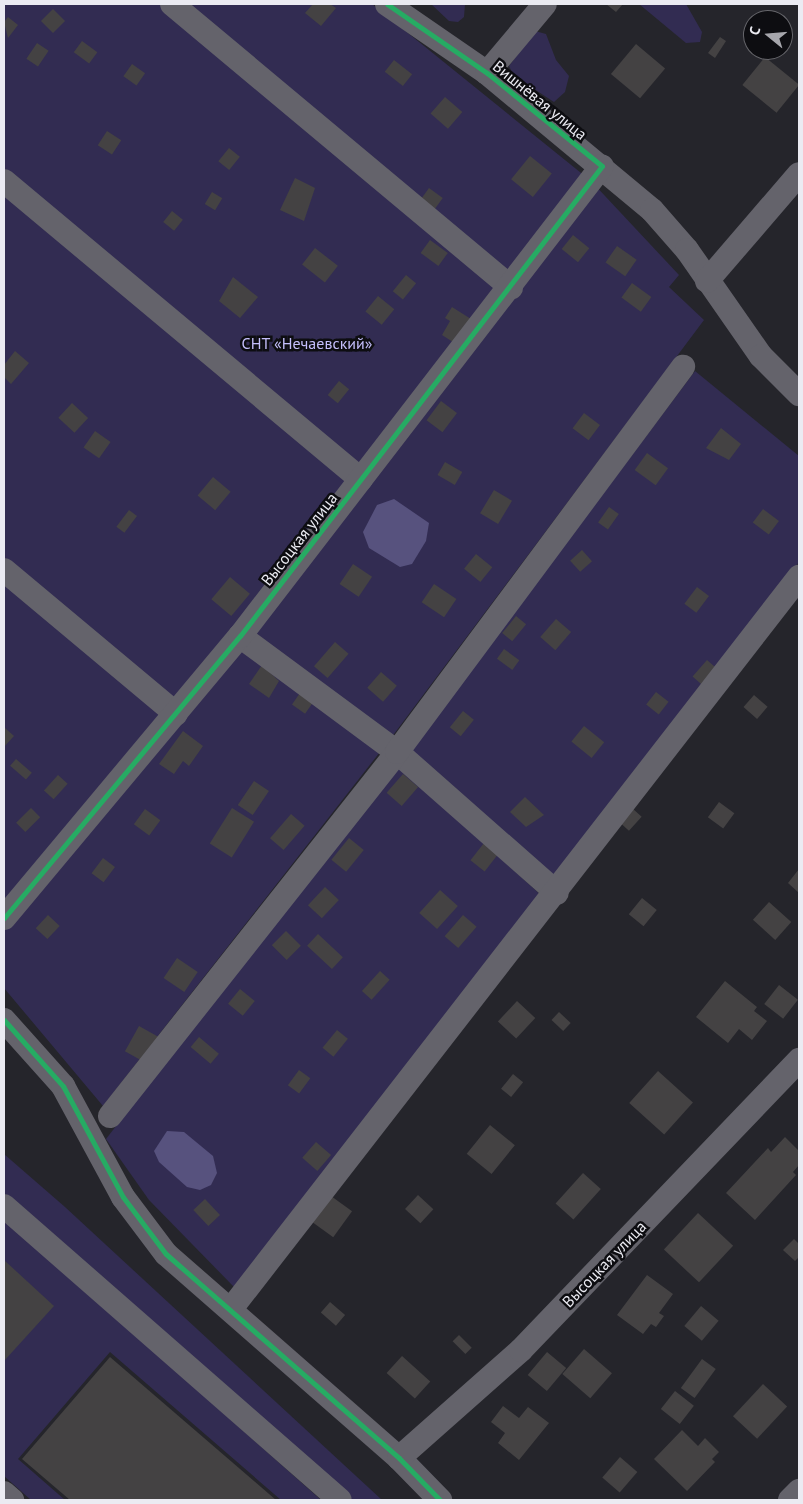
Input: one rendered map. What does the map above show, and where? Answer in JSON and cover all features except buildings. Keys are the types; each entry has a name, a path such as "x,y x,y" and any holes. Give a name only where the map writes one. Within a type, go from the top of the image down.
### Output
{"street":[{"path":"172,4 511,287"},
{"name":"Вишнёвая улица","path":"387,4 486,73 602,166 652,210 687,250 761,356 799,394"},
{"path":"486,73 545,4"},
{"name":"Высоцкая улица","path":"4,918 240,636 511,287 602,166"},
{"path":"707,281 799,174"},
{"path":"4,181 361,479"},
{"path":"110,1116 397,752 684,367"},
{"path":"4,570 176,714"},
{"path":"231,1309 557,893 799,577"},
{"path":"240,636 397,752 557,893"},
{"path":"8,1031 63,1086 123,1197 166,1254 399,1458 440,1500"},
{"name":"Высоцкая улица","path":"399,1458 521,1350 799,1060"},
{"path":"4,1206 340,1500"},
{"path":"790,1500 799,1491"},
{"path":"4,1493 12,1500"}],"green space":[{"name":"СНТ «Нечаевский»","path":"4,4 372,4 591,181 679,275 669,287 704,320 394,734 103,1106 4,988"},
{"path":"431,4 465,4 464,17 458,22 449,21"},
{"path":"639,4 686,4 702,32 700,42 686,43"},
{"path":"535,31 546,34 556,60 569,76 565,92 554,102 514,76 509,66"},
{"path":"695,371 799,456 799,562 555,881 411,750"},
{"path":"397,764 543,897 234,1287 149,1200 106,1139"},
{"path":"4,1154 65,1207 382,1500 349,1500 4,1193"},
{"path":"4,1218 321,1500 281,1500 110,1352 18,1459 65,1500 31,1500 4,1476"}],"shaded area":[{"path":"394,499 429,523 426,541 412,564 400,567 369,548 363,532 377,505"},
{"path":"167,1131 184,1132 213,1156 217,1173 211,1185 200,1190 187,1187 159,1162 154,1151"}],"cycle path":[{"path":"4,918 240,636 602,166 487,73 387,4"},
{"path":"4,1020 63,1086 123,1197 166,1254 399,1458 440,1500"}]}
